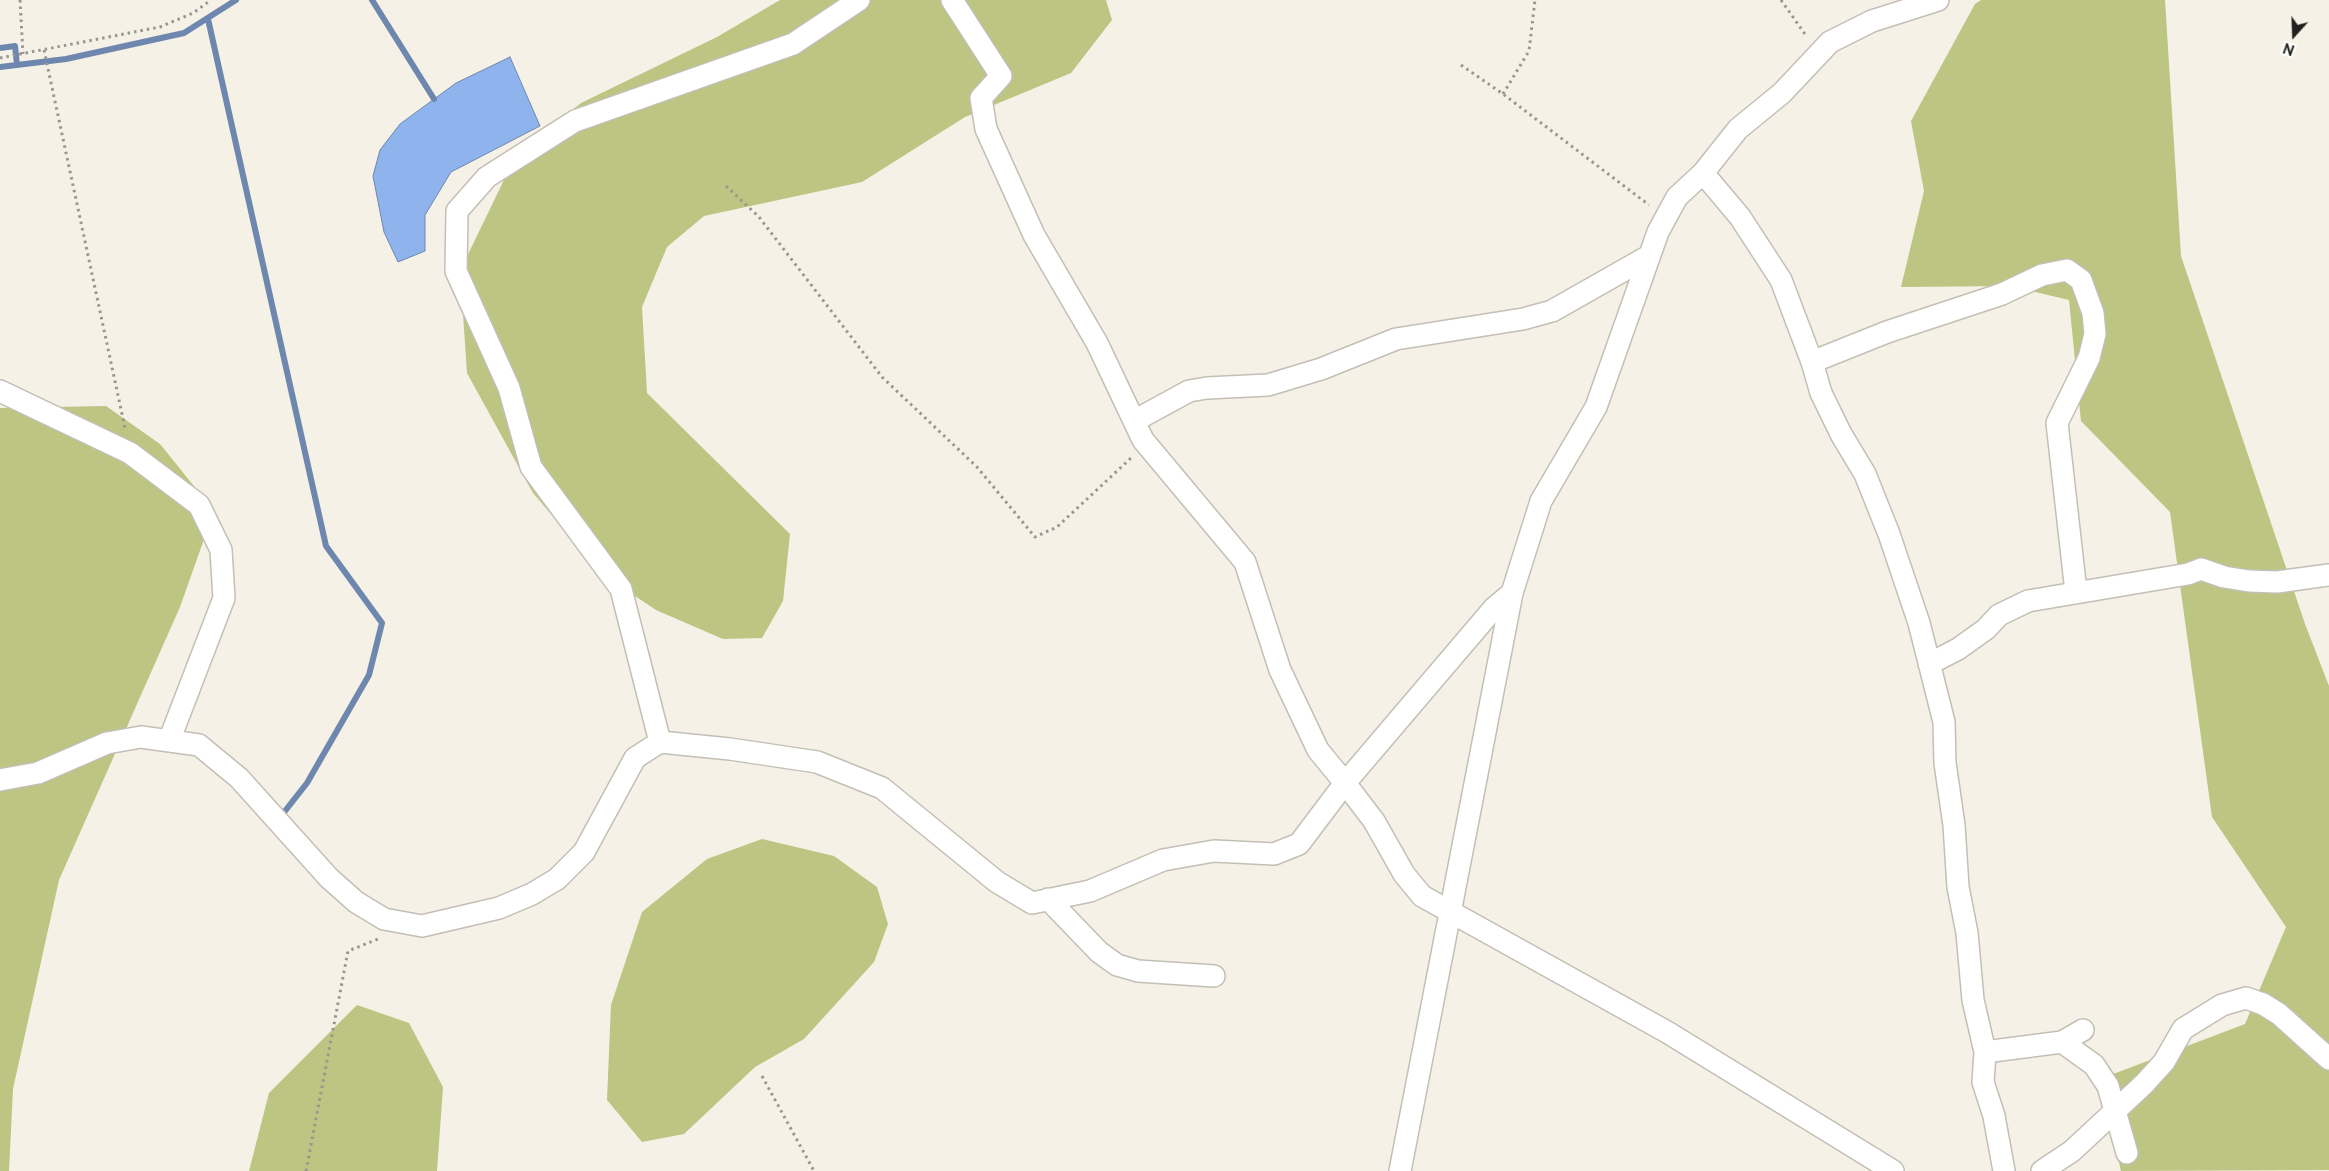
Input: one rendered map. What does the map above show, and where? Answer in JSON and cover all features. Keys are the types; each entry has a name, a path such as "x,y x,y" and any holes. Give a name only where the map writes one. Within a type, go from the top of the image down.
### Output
{"street":[{"path":"660,742 621,589 531,467 509,388 456,272 458,211 487,177 575,120 793,44 859,0"},
{"path":"952,0 1001,76 981,98 986,128 1034,235 1096,343 1146,443 1245,562 1280,670 1318,750 1374,821 1404,874 1422,896 1451,914 1667,1032 1893,1171"},
{"path":"1400,1171 1512,593 1541,501 1596,406 1649,256 1666,218 1677,197 1703,173 1738,129 1782,94 1830,42 1872,21 1938,0"},
{"path":"1703,173 1740,217 1780,280 1812,362 1821,393 1841,434 1865,474 1889,534 1918,623 1944,722 1958,887 1967,932 1973,1000 1985,1052 1983,1082 1994,1116 2004,1171"},
{"path":"1134,421 1188,391 1207,388 1268,385 1321,369 1396,339 1522,319 1552,311 1649,256"},
{"path":"1812,362 1887,332 2002,294 2042,275 2067,270 2081,280 2093,313 2095,334 2089,358 2057,423 2076,592"},
{"path":"0,391 130,453 199,506 221,550 224,598 169,741"},
{"path":"1929,664 1958,649 1986,629 1999,615 2028,601 2188,574 2201,569 2224,577 2249,581 2278,582 2329,575"},
{"path":"0,780 38,773 107,743 141,737 199,745 239,778 329,878 356,902 384,918 422,926 499,908 532,894 557,879 584,852 635,758 660,742 730,749 817,762 882,788 997,882 1032,902 1090,891 1163,860 1214,852 1274,854 1299,844 1345,782 1494,608 1512,593"},
{"path":"1048,899 1099,952 1117,965 1138,971 1214,976"},
{"path":"2042,1171 2072,1151 2144,1084 2164,1062 2183,1029 2222,1005 2246,998 2263,1004 2279,1014 2329,1059"},
{"path":"1985,1052 2062,1042 2083,1030"},
{"path":"2062,1042 2094,1065 2108,1086 2127,1153"}],"path":[{"path":"20,0 23,54"},
{"path":"0,58 160,27 192,13 211,0"},
{"path":"1503,94 1529,51 1535,0"},
{"path":"1781,0 1819,54"},
{"path":"44,50 130,453"},
{"path":"1461,66 1503,94 1666,218"},
{"path":"726,186 759,217 882,377 977,467 1035,537 1057,527 1146,443"},
{"path":"306,1171 348,951 382,937 407,923"},
{"path":"762,1076 814,1171"}],"green space":[{"path":"780,0 1106,0 1112,20 1071,73 965,117 862,182 704,216 667,247 642,307 647,393 790,534 783,601 762,638 723,639 656,610 602,574 533,493 467,373 460,271 516,155 581,103 717,37"},
{"path":"1981,0 2165,0 2181,256 2305,624 2329,686 2329,1170 2121,1171 2100,1079 2245,1024 2286,927 2212,817 2170,512 2081,421 2069,300 2010,286 1901,287 1924,191 1911,121 1975,4"},
{"path":"106,406 160,444 214,511 180,607 59,880 13,1089 9,1171 0,1171 0,408"},
{"path":"762,839 834,856 877,887 888,924 874,962 804,1039 755,1067 684,1134 642,1142 607,1100 611,1005 642,912 707,859"},
{"path":"357,1005 409,1023 443,1087 437,1171 249,1171 269,1093"}],"water":[{"path":"510,57 540,126 451,172 425,215 425,251 398,262 384,232 373,176 380,150 400,124 456,83"}],"waterway":[{"path":"0,67 66,59 184,33 236,0"},
{"path":"372,0 434,99"},
{"path":"208,19 326,546 382,623 369,675 307,783 285,811"},
{"path":"0,48 15,46 17,65"}]}
